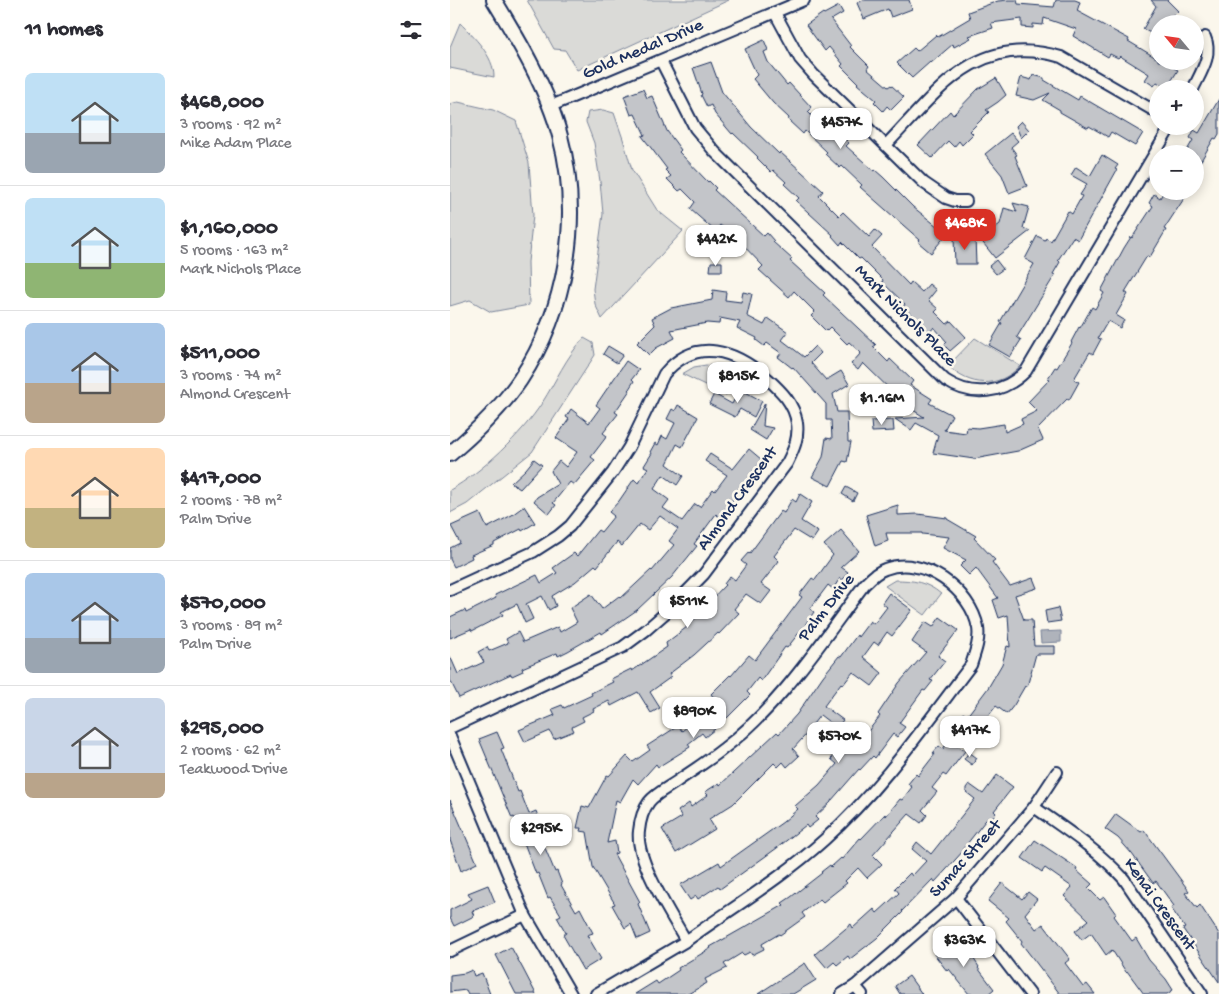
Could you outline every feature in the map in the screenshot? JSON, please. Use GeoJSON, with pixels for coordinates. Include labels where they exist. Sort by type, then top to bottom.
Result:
{"type":"FeatureCollection","features":[{"type":"Feature","properties":{"kind":"main road"},"geometry":{"type":"LineString","coordinates":[[450,454],[476,432],[499,407],[520,380],[538,348],[554,312],[564,277],[569,240],[568,173],[551,106],[516,36],[494,0]]}},
{"type":"Feature","properties":{"kind":"street","name":"Gold Medal Drive"},"geometry":{"type":"LineString","coordinates":[[551,106],[804,0]]}},
{"type":"Feature","properties":{"kind":"street"},"geometry":{"type":"LineString","coordinates":[[775,13],[800,59],[814,75],[924,183],[946,198],[956,202],[966,201]]}},
{"type":"Feature","properties":{"kind":"street"},"geometry":{"type":"LineString","coordinates":[[1197,80],[1206,61],[1209,46],[1205,37]]}},
{"type":"Feature","properties":{"kind":"street"},"geometry":{"type":"LineString","coordinates":[[886,145],[958,72],[973,62],[1002,52],[1032,50],[1061,57],[1149,108]]}},
{"type":"Feature","properties":{"kind":"street","name":"Mark Nichols Place"},"geometry":{"type":"LineString","coordinates":[[661,61],[695,128],[714,152],[945,380],[972,391],[986,392],[1002,388],[1026,371],[1166,135]]}},
{"type":"Feature","properties":{"kind":"street","name":"Almond Crescent"},"geometry":{"type":"LineString","coordinates":[[450,590],[533,552],[570,526],[607,479],[629,446],[664,374],[672,364],[682,358],[694,352],[704,351],[730,354],[764,376],[782,392],[793,408],[798,436],[795,448],[787,462],[704,574],[670,609],[622,647],[450,728]]}},
{"type":"Feature","properties":{"kind":"street","name":"Palm Drive"},"geometry":{"type":"LineString","coordinates":[[596,994],[686,941],[782,873],[824,840],[890,772],[971,665],[977,649],[978,629],[973,611],[963,596],[947,582],[927,570],[911,567],[895,566],[874,575],[798,673],[768,707],[725,748],[660,792],[649,802],[638,832],[639,845],[644,863],[686,941]]}},
{"type":"Feature","properties":{"kind":"street"},"geometry":{"type":"LineString","coordinates":[[450,736],[525,915],[571,994]]}},
{"type":"Feature","properties":{"kind":"street","name":"Sumac Street"},"geometry":{"type":"LineString","coordinates":[[842,994],[858,990],[956,898],[1034,807],[1057,772]]}},
{"type":"Feature","properties":{"kind":"street","name":"Kenai Crescent"},"geometry":{"type":"LineString","coordinates":[[1034,807],[1113,866],[1124,879],[1202,994]]}},
{"type":"Feature","properties":{"kind":"street"},"geometry":{"type":"LineString","coordinates":[[956,898],[1030,994]]}},
{"type":"Feature","properties":{"kind":"street"},"geometry":{"type":"LineString","coordinates":[[450,951],[525,915]]}},
{"type":"Feature","properties":{"kind":"shaded area"},"geometry":{"type":"Polygon","coordinates":[[[527,0],[729,0],[577,70],[565,50],[554,49],[527,0]]]}},
{"type":"Feature","properties":{"kind":"shaded area"},"geometry":{"type":"Polygon","coordinates":[[[460,23],[487,54],[494,77],[450,68],[450,47],[460,23]]]}},
{"type":"Feature","properties":{"kind":"shaded area"},"geometry":{"type":"Polygon","coordinates":[[[458,102],[493,110],[516,121],[529,163],[533,215],[528,262],[529,305],[491,312],[470,300],[450,306],[450,104],[458,102]]]}},
{"type":"Feature","properties":{"kind":"shaded area"},"geometry":{"type":"Polygon","coordinates":[[[603,110],[614,113],[632,170],[657,210],[683,231],[602,319],[595,304],[593,289],[603,214],[594,143],[586,122],[588,112],[603,110]]]}},
{"type":"Feature","properties":{"kind":"shaded area"},"geometry":{"type":"Polygon","coordinates":[[[584,338],[593,343],[595,355],[532,452],[467,504],[450,513],[450,490],[488,463],[524,427],[534,415],[572,353],[584,338]]]}},
{"type":"Feature","properties":{"kind":"shaded area"},"geometry":{"type":"Polygon","coordinates":[[[975,338],[1020,366],[1003,379],[993,382],[975,381],[965,378],[948,366],[975,338]]]}},
{"type":"Feature","properties":{"kind":"shaded area"},"geometry":{"type":"Polygon","coordinates":[[[706,365],[728,368],[738,374],[726,395],[682,374],[694,367],[706,365]]]}},
{"type":"Feature","properties":{"kind":"shaded area"},"geometry":{"type":"Polygon","coordinates":[[[895,580],[920,582],[941,594],[925,615],[885,586],[895,580]]]}},
{"type":"Feature","properties":{"kind":"shaded area"},"geometry":{"type":"Polygon","coordinates":[[[1061,631],[1061,642],[1041,643],[1040,632],[1061,631]]]}},
{"type":"Feature","properties":{"kind":"building"},"geometry":{"type":"Polygon","coordinates":[[[863,0],[909,0],[912,9],[891,17],[888,9],[864,19],[857,3],[863,0]]]}},
{"type":"Feature","properties":{"kind":"building"},"geometry":{"type":"Polygon","coordinates":[[[1017,0],[1018,4],[1054,7],[1056,0],[1075,0],[1080,2],[1077,11],[1129,39],[1128,41],[1149,54],[1149,70],[1178,70],[1172,80],[1149,80],[1149,83],[1145,80],[1149,74],[1120,56],[1118,58],[1110,54],[1108,57],[1073,36],[1076,29],[1044,18],[1043,25],[1033,24],[1033,28],[1022,27],[1022,19],[991,23],[993,28],[969,36],[971,38],[954,47],[953,44],[912,78],[897,63],[914,48],[917,51],[936,35],[938,37],[970,18],[968,12],[998,1],[1017,0]]]}},
{"type":"Feature","properties":{"kind":"building"},"geometry":{"type":"Polygon","coordinates":[[[1151,0],[1167,0],[1178,11],[1174,15],[1151,15],[1156,6],[1151,0]]]}},
{"type":"Feature","properties":{"kind":"building"},"geometry":{"type":"Polygon","coordinates":[[[839,6],[843,13],[831,20],[850,47],[869,66],[867,69],[888,87],[891,85],[904,97],[891,110],[887,106],[883,111],[874,102],[876,100],[857,84],[841,66],[843,64],[829,47],[825,51],[806,25],[823,13],[839,6]]]}},
{"type":"Feature","properties":{"kind":"building"},"geometry":{"type":"Polygon","coordinates":[[[1149,18],[1149,32],[1143,29],[1149,18]]]}},
{"type":"Feature","properties":{"kind":"building"},"geometry":{"type":"Polygon","coordinates":[[[764,40],[768,50],[764,52],[768,62],[787,85],[789,83],[812,108],[808,112],[840,139],[842,136],[849,143],[846,146],[883,177],[913,207],[947,234],[931,253],[918,242],[920,240],[860,187],[862,185],[842,166],[840,168],[825,154],[827,152],[805,131],[803,134],[788,120],[789,118],[773,103],[753,79],[757,75],[745,49],[764,40]]]}},
{"type":"Feature","properties":{"kind":"building"},"geometry":{"type":"Polygon","coordinates":[[[711,62],[722,92],[751,127],[779,154],[780,152],[823,191],[819,196],[839,216],[843,212],[869,237],[875,230],[882,236],[872,247],[909,285],[911,282],[922,292],[929,284],[936,290],[928,300],[938,309],[935,312],[947,324],[951,321],[966,337],[950,351],[944,345],[947,342],[934,327],[930,332],[903,307],[905,304],[882,282],[883,280],[842,242],[840,245],[833,235],[796,201],[799,198],[784,184],[786,182],[773,170],[771,172],[758,157],[732,134],[715,114],[711,105],[707,107],[701,95],[693,68],[711,62]]]}},
{"type":"Feature","properties":{"kind":"building"},"geometry":{"type":"Polygon","coordinates":[[[1033,75],[1044,78],[1044,80],[1078,100],[1080,96],[1143,133],[1135,146],[1111,132],[1108,137],[1089,126],[1088,128],[1060,112],[1060,110],[1043,100],[1050,93],[1034,100],[1016,96],[1021,77],[1031,80],[1033,75]]]}},
{"type":"Feature","properties":{"kind":"building"},"geometry":{"type":"Polygon","coordinates":[[[996,78],[1006,95],[986,110],[989,112],[970,131],[973,134],[962,145],[959,141],[954,147],[948,141],[932,158],[918,145],[950,111],[953,115],[978,89],[996,78]]]}},
{"type":"Feature","properties":{"kind":"building"},"geometry":{"type":"Polygon","coordinates":[[[643,89],[647,98],[652,96],[667,131],[681,150],[679,152],[716,188],[714,190],[764,236],[767,233],[773,242],[792,259],[790,261],[825,293],[823,295],[876,345],[873,347],[888,362],[890,359],[913,381],[910,385],[932,399],[929,403],[952,415],[944,430],[966,433],[967,427],[978,428],[1004,424],[1005,432],[1023,424],[1021,419],[1037,411],[1028,402],[1050,379],[1048,378],[1055,367],[1057,368],[1079,327],[1092,307],[1095,309],[1104,293],[1101,291],[1124,248],[1153,206],[1149,203],[1151,200],[1183,200],[1164,229],[1166,230],[1150,257],[1147,256],[1125,292],[1128,294],[1116,315],[1124,320],[1120,328],[1108,321],[1098,338],[1101,339],[1093,354],[1090,352],[1074,379],[1079,382],[1069,400],[1067,399],[1038,429],[1043,440],[1018,451],[974,459],[933,453],[938,435],[916,423],[911,430],[895,419],[924,417],[902,403],[863,363],[858,370],[851,364],[861,353],[849,342],[847,344],[830,327],[826,331],[811,316],[815,312],[794,291],[789,297],[759,270],[763,266],[739,241],[720,225],[715,231],[690,209],[695,202],[682,189],[679,191],[667,179],[671,176],[642,136],[645,135],[635,114],[631,115],[624,96],[643,89]]]}},
{"type":"Feature","properties":{"kind":"building"},"geometry":{"type":"Polygon","coordinates":[[[1219,99],[1219,134],[1216,139],[1214,138],[1204,155],[1204,145],[1190,145],[1193,140],[1190,138],[1192,135],[1204,135],[1204,124],[1219,99]]]}},
{"type":"Feature","properties":{"kind":"building"},"geometry":{"type":"Polygon","coordinates":[[[1021,121],[1029,130],[1021,138],[1016,126],[1021,121]]]}},
{"type":"Feature","properties":{"kind":"building"},"geometry":{"type":"Polygon","coordinates":[[[1011,133],[1018,141],[1011,147],[1017,155],[1015,156],[1027,186],[1009,193],[1002,175],[985,154],[1011,133]]]}},
{"type":"Feature","properties":{"kind":"building"},"geometry":{"type":"Polygon","coordinates":[[[1102,155],[1118,165],[1115,169],[1117,170],[1078,240],[1073,237],[1058,260],[1060,262],[1053,274],[1055,275],[1017,337],[1021,340],[1010,357],[989,345],[1002,323],[1000,322],[1034,264],[1025,259],[1037,236],[1051,241],[1068,211],[1072,214],[1082,196],[1080,195],[1087,184],[1071,175],[1076,167],[1090,176],[1102,155]]]}},
{"type":"Feature","properties":{"kind":"building"},"geometry":{"type":"Polygon","coordinates":[[[1013,203],[1029,207],[1023,228],[1030,231],[995,258],[980,239],[1000,224],[1004,208],[1017,212],[1013,203]]]}},
{"type":"Feature","properties":{"kind":"building"},"geometry":{"type":"Polygon","coordinates":[[[975,237],[976,264],[955,264],[954,238],[975,237]]]}},
{"type":"Feature","properties":{"kind":"building"},"geometry":{"type":"Polygon","coordinates":[[[996,260],[1003,269],[996,274],[989,266],[996,260]]]}},
{"type":"Feature","properties":{"kind":"building"},"geometry":{"type":"Polygon","coordinates":[[[711,262],[722,262],[722,271],[710,271],[711,262]]]}},
{"type":"Feature","properties":{"kind":"building"},"geometry":{"type":"Polygon","coordinates":[[[713,290],[726,292],[725,300],[741,302],[743,292],[752,294],[747,316],[764,325],[768,318],[788,332],[782,340],[804,357],[815,346],[821,353],[811,363],[826,380],[841,371],[849,384],[833,394],[837,412],[847,412],[848,442],[851,442],[847,462],[843,461],[830,486],[812,477],[823,457],[826,438],[832,439],[831,420],[826,420],[826,404],[793,367],[778,357],[781,353],[767,343],[764,346],[756,340],[757,338],[737,328],[740,322],[720,318],[719,324],[707,323],[671,330],[675,338],[656,348],[649,355],[637,343],[655,325],[652,318],[671,308],[712,300],[713,290]]]}},
{"type":"Feature","properties":{"kind":"building"},"geometry":{"type":"Polygon","coordinates":[[[608,346],[623,355],[617,363],[603,354],[608,346]]]}},
{"type":"Feature","properties":{"kind":"building"},"geometry":{"type":"Polygon","coordinates":[[[626,361],[639,370],[632,379],[634,381],[630,390],[615,412],[618,414],[603,433],[607,436],[591,457],[595,460],[574,485],[570,482],[553,503],[556,505],[549,514],[534,501],[537,497],[558,484],[551,471],[559,461],[566,467],[577,452],[556,438],[569,419],[566,417],[571,409],[589,423],[600,408],[596,405],[626,361]]]}},
{"type":"Feature","properties":{"kind":"building"},"geometry":{"type":"Polygon","coordinates":[[[740,389],[762,401],[754,417],[740,409],[735,417],[709,404],[714,394],[732,404],[740,389]]]}},
{"type":"Feature","properties":{"kind":"building"},"geometry":{"type":"Polygon","coordinates":[[[873,400],[875,412],[860,415],[857,403],[873,400]]]}},
{"type":"Feature","properties":{"kind":"building"},"geometry":{"type":"Polygon","coordinates":[[[765,403],[763,426],[773,428],[766,440],[750,430],[765,403]]]}},
{"type":"Feature","properties":{"kind":"building"},"geometry":{"type":"Polygon","coordinates":[[[678,405],[698,417],[682,447],[677,444],[667,464],[683,476],[677,485],[663,475],[654,489],[669,500],[663,508],[682,521],[695,504],[700,507],[713,489],[715,491],[727,475],[705,461],[710,454],[733,469],[749,449],[762,460],[735,497],[719,517],[716,514],[694,544],[697,546],[672,577],[637,610],[602,634],[601,632],[558,656],[557,653],[522,668],[523,671],[512,676],[511,674],[459,698],[450,680],[450,656],[458,674],[484,662],[478,652],[487,647],[489,651],[508,643],[506,639],[518,632],[523,642],[558,627],[560,632],[577,622],[570,608],[591,594],[602,609],[619,596],[621,598],[652,571],[674,545],[669,541],[678,529],[660,516],[648,530],[640,524],[622,546],[617,542],[597,567],[595,565],[575,582],[552,596],[556,606],[549,610],[542,596],[526,604],[533,619],[525,623],[517,604],[501,612],[503,615],[472,631],[471,629],[450,638],[450,617],[465,610],[466,613],[496,598],[495,595],[537,575],[541,583],[557,573],[553,568],[574,553],[577,556],[598,530],[601,532],[614,516],[609,512],[634,479],[638,483],[648,468],[644,466],[652,453],[650,452],[655,443],[658,445],[662,436],[667,439],[675,423],[667,419],[672,409],[675,411],[678,405]]]}},
{"type":"Feature","properties":{"kind":"building"},"geometry":{"type":"Polygon","coordinates":[[[893,420],[894,431],[872,432],[871,421],[893,420]]]}},
{"type":"Feature","properties":{"kind":"building"},"geometry":{"type":"Polygon","coordinates":[[[534,459],[542,465],[520,489],[511,483],[526,469],[534,459]]]}},
{"type":"Feature","properties":{"kind":"building"},"geometry":{"type":"Polygon","coordinates":[[[846,487],[857,493],[853,501],[842,494],[846,487]]]}},
{"type":"Feature","properties":{"kind":"building"},"geometry":{"type":"Polygon","coordinates":[[[800,494],[812,502],[801,521],[818,532],[812,541],[794,530],[774,556],[779,561],[761,584],[771,591],[761,604],[746,594],[734,609],[739,613],[719,634],[669,674],[671,677],[650,692],[660,708],[651,713],[638,692],[611,706],[609,701],[593,709],[594,711],[582,717],[584,721],[572,727],[574,731],[554,739],[550,731],[525,742],[519,730],[555,715],[552,709],[562,705],[564,708],[592,695],[591,693],[613,682],[611,679],[631,669],[632,671],[667,647],[666,643],[707,608],[705,606],[725,585],[730,576],[735,580],[746,565],[741,561],[750,553],[781,511],[784,513],[792,499],[796,502],[800,494]]]}},
{"type":"Feature","properties":{"kind":"building"},"geometry":{"type":"Polygon","coordinates":[[[898,505],[898,515],[918,514],[947,518],[976,536],[974,538],[995,560],[992,562],[1010,586],[1033,578],[1037,588],[1015,595],[1024,620],[1032,620],[1034,646],[1055,646],[1055,654],[1036,654],[1027,687],[1025,686],[1007,714],[996,706],[980,727],[977,725],[971,733],[957,722],[963,713],[967,716],[988,688],[1002,664],[1007,646],[1010,647],[1008,615],[999,618],[993,600],[998,598],[976,568],[969,575],[960,566],[966,560],[943,548],[949,537],[922,533],[886,533],[888,541],[875,546],[866,515],[898,505]]]}},
{"type":"Feature","properties":{"kind":"building"},"geometry":{"type":"Polygon","coordinates":[[[524,506],[535,523],[471,555],[472,558],[454,567],[450,559],[450,548],[460,543],[451,526],[480,513],[487,528],[512,515],[524,506]]]}},
{"type":"Feature","properties":{"kind":"building"},"geometry":{"type":"Polygon","coordinates":[[[841,530],[859,551],[841,567],[848,572],[843,580],[840,578],[833,589],[828,585],[810,609],[814,612],[802,629],[787,648],[785,647],[761,681],[758,678],[747,692],[750,695],[727,718],[724,715],[713,726],[715,729],[705,737],[702,733],[688,744],[690,747],[658,767],[656,764],[638,784],[633,779],[620,802],[616,800],[607,843],[615,841],[617,853],[614,854],[640,902],[638,904],[650,933],[637,939],[631,924],[625,928],[612,905],[615,904],[593,867],[587,832],[580,831],[581,828],[577,828],[582,806],[589,808],[607,775],[609,776],[627,756],[633,762],[650,750],[647,746],[678,726],[682,731],[697,718],[696,716],[714,698],[711,694],[731,676],[749,655],[755,660],[802,597],[799,595],[812,578],[815,580],[833,555],[824,545],[841,530]]]}},
{"type":"Feature","properties":{"kind":"building"},"geometry":{"type":"Polygon","coordinates":[[[889,593],[912,610],[892,636],[887,632],[878,645],[874,642],[863,657],[882,673],[872,686],[853,672],[843,685],[841,683],[824,706],[843,720],[837,728],[820,715],[811,729],[793,749],[799,756],[787,767],[783,762],[778,767],[774,763],[733,804],[709,819],[715,829],[676,853],[662,829],[682,817],[678,811],[689,803],[691,807],[708,795],[705,792],[719,783],[720,785],[777,732],[779,734],[797,714],[823,676],[839,656],[841,657],[857,635],[858,637],[870,621],[874,624],[887,607],[882,603],[889,593]]]}},
{"type":"Feature","properties":{"kind":"building"},"geometry":{"type":"Polygon","coordinates":[[[1058,608],[1061,621],[1047,623],[1045,611],[1058,608]]]}},
{"type":"Feature","properties":{"kind":"building"},"geometry":{"type":"Polygon","coordinates":[[[940,617],[958,630],[938,656],[945,661],[930,680],[933,681],[925,691],[923,690],[899,723],[905,727],[897,737],[893,734],[875,758],[873,756],[859,769],[831,802],[815,817],[818,820],[808,828],[806,825],[720,889],[718,886],[698,899],[696,896],[690,900],[680,885],[719,862],[721,866],[783,822],[798,809],[795,806],[819,785],[837,764],[831,759],[846,742],[854,749],[880,716],[878,714],[899,683],[926,652],[912,642],[925,622],[933,627],[940,617]]]}},
{"type":"Feature","properties":{"kind":"building"},"geometry":{"type":"Polygon","coordinates":[[[497,732],[504,748],[501,749],[518,792],[520,791],[529,814],[536,811],[547,841],[543,843],[555,872],[557,871],[561,885],[576,911],[580,908],[593,933],[587,935],[601,959],[583,970],[563,935],[566,933],[557,917],[561,915],[550,897],[548,898],[538,873],[536,874],[514,817],[512,818],[479,739],[497,732]]]}},
{"type":"Feature","properties":{"kind":"building"},"geometry":{"type":"Polygon","coordinates":[[[949,740],[965,751],[946,776],[943,774],[932,788],[937,792],[922,810],[927,815],[921,823],[909,814],[873,855],[882,864],[867,878],[858,868],[845,881],[847,883],[823,902],[820,899],[802,913],[805,917],[780,935],[762,944],[764,949],[752,955],[750,952],[744,955],[742,953],[724,964],[727,968],[705,979],[707,983],[688,994],[635,994],[656,981],[658,984],[710,947],[784,905],[782,903],[821,872],[842,859],[860,838],[885,814],[886,816],[900,799],[902,800],[912,787],[908,784],[916,774],[918,776],[939,746],[943,749],[949,740]]]}},
{"type":"Feature","properties":{"kind":"building"},"geometry":{"type":"Polygon","coordinates":[[[969,752],[977,758],[972,765],[964,759],[969,752]]]}},
{"type":"Feature","properties":{"kind":"building"},"geometry":{"type":"Polygon","coordinates":[[[997,775],[1013,787],[994,811],[996,813],[990,820],[988,818],[985,821],[964,850],[935,882],[933,879],[877,938],[850,959],[848,956],[837,965],[834,962],[827,968],[815,954],[851,924],[853,928],[874,909],[877,913],[899,893],[895,888],[910,873],[912,876],[926,861],[912,849],[917,842],[931,854],[975,799],[966,792],[969,784],[983,794],[997,775]]]}},
{"type":"Feature","properties":{"kind":"building"},"geometry":{"type":"Polygon","coordinates":[[[450,800],[477,863],[461,871],[450,840],[450,800]]]}},
{"type":"Feature","properties":{"kind":"building"},"geometry":{"type":"Polygon","coordinates":[[[1116,814],[1141,832],[1144,830],[1189,891],[1185,893],[1197,908],[1200,905],[1219,934],[1219,982],[1183,929],[1185,928],[1171,908],[1174,906],[1156,881],[1153,883],[1118,838],[1105,829],[1116,814]]]}},
{"type":"Feature","properties":{"kind":"building"},"geometry":{"type":"Polygon","coordinates":[[[1035,840],[1077,868],[1076,870],[1092,884],[1088,888],[1100,900],[1104,897],[1116,914],[1114,916],[1132,941],[1136,938],[1149,960],[1173,990],[1167,994],[1144,994],[1126,972],[1112,950],[1106,955],[1091,933],[1082,940],[1075,931],[1089,920],[1064,896],[1072,887],[1045,868],[1042,872],[1022,858],[1035,840]]]}},
{"type":"Feature","properties":{"kind":"building"},"geometry":{"type":"Polygon","coordinates":[[[1002,883],[1022,899],[1028,892],[1037,899],[1025,914],[1036,929],[1043,924],[1070,959],[1065,963],[1083,987],[1087,984],[1095,994],[1060,994],[1006,921],[1009,918],[988,901],[1002,883]]]}},
{"type":"Feature","properties":{"kind":"building"},"geometry":{"type":"Polygon","coordinates":[[[488,885],[495,902],[472,911],[474,916],[454,926],[450,918],[450,910],[472,899],[468,893],[488,885]]]}},
{"type":"Feature","properties":{"kind":"building"},"geometry":{"type":"Polygon","coordinates":[[[952,940],[959,948],[964,944],[978,968],[994,989],[988,994],[969,994],[934,954],[952,940]]]}},
{"type":"Feature","properties":{"kind":"building"},"geometry":{"type":"Polygon","coordinates":[[[511,947],[536,994],[516,994],[496,955],[511,947]]]}},
{"type":"Feature","properties":{"kind":"building"},"geometry":{"type":"Polygon","coordinates":[[[805,963],[816,980],[793,994],[758,994],[805,963]]]}},
{"type":"Feature","properties":{"kind":"building"},"geometry":{"type":"Polygon","coordinates":[[[472,970],[474,976],[482,973],[490,994],[468,994],[466,990],[450,992],[450,975],[472,970]]]}},
{"type":"Feature","properties":{"kind":"building"},"geometry":{"type":"Polygon","coordinates":[[[909,976],[922,994],[900,994],[895,986],[909,976]]]}}]}
